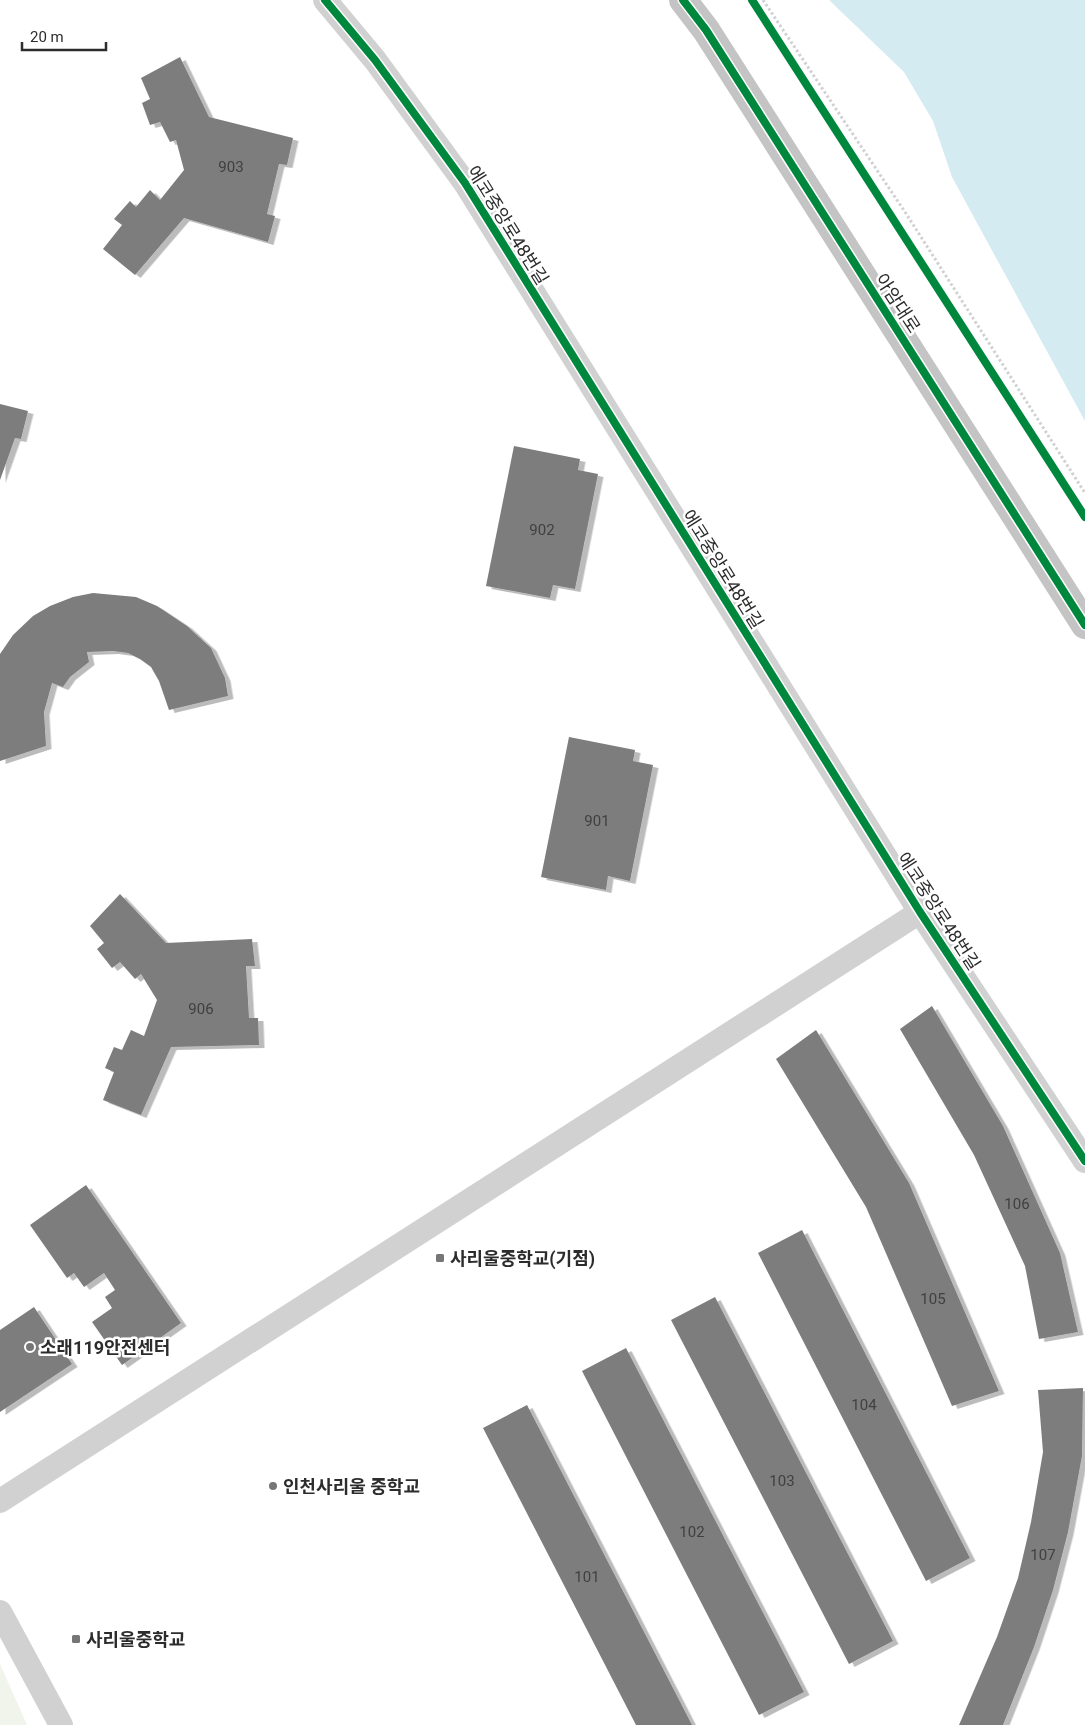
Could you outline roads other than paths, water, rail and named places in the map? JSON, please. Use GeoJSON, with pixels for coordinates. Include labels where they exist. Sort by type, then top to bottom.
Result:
{"type":"FeatureCollection","features":[{"type":"Feature","properties":{"kind":"main road","name":"아암대로"},"geometry":{"type":"LineString","coordinates":[[683,0],[706,30],[1085,625]]}},
{"type":"Feature","properties":{"kind":"street","name":"에코중앙로48번길"},"geometry":{"type":"LineString","coordinates":[[326,0],[375,60],[465,183],[920,912],[1085,1161]]}},
{"type":"Feature","properties":{"kind":"street"},"geometry":{"type":"LineString","coordinates":[[0,1501],[920,912]]}},
{"type":"Feature","properties":{"kind":"street"},"geometry":{"type":"LineString","coordinates":[[0,1612],[52,1703],[61,1725]]}},
{"type":"Feature","properties":{"kind":"water"},"geometry":{"type":"Polygon","coordinates":[[[829,0],[1085,0],[1085,421],[952,177],[933,121],[904,72],[829,0]]]}},
{"type":"Feature","properties":{"kind":"place","name":"사리울중학교(기점)"},"geometry":{"type":"Point","coordinates":[440,1258]}},
{"type":"Feature","properties":{"kind":"place","name":"소래119안전센터"},"geometry":{"type":"Point","coordinates":[30,1347]}},
{"type":"Feature","properties":{"kind":"place","name":"인천사리울 중학교"},"geometry":{"type":"Point","coordinates":[273,1486]}},
{"type":"Feature","properties":{"kind":"place","name":"사리울중학교"},"geometry":{"type":"Point","coordinates":[76,1639]}}]}
